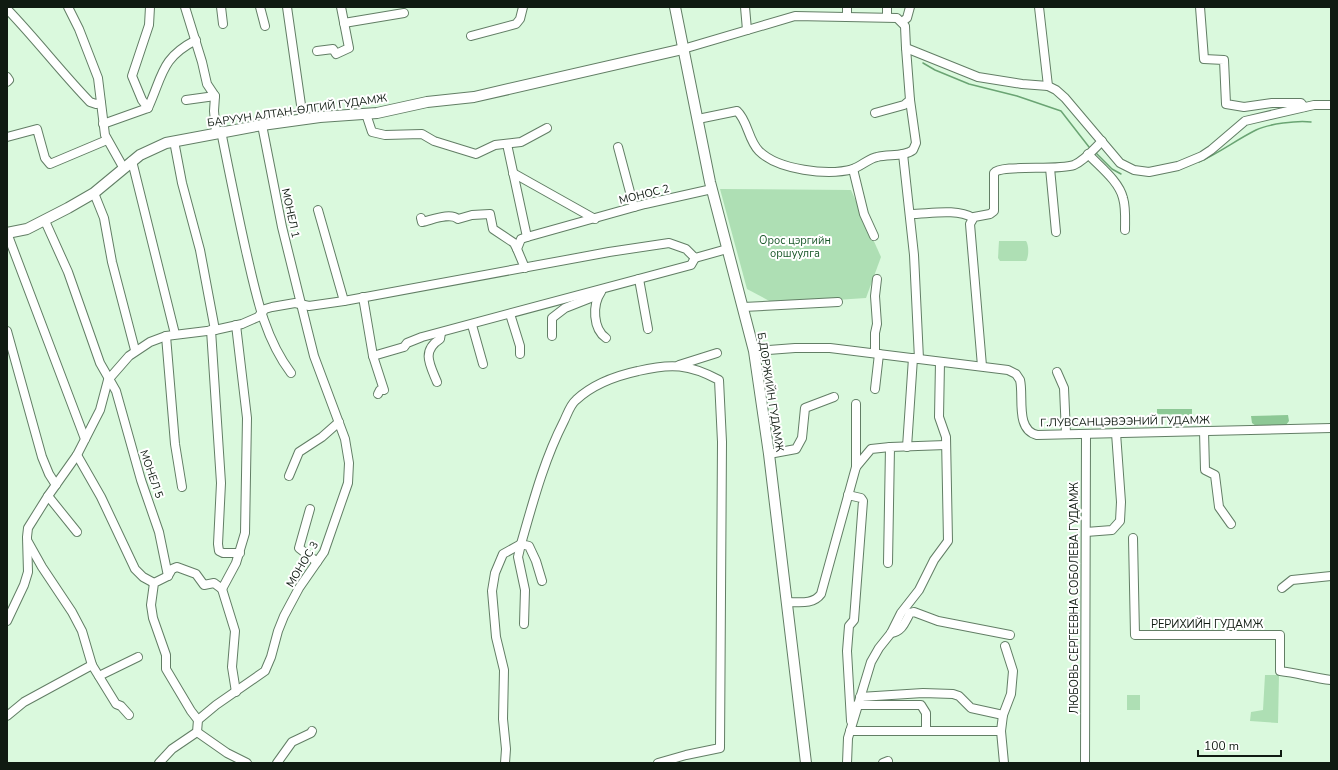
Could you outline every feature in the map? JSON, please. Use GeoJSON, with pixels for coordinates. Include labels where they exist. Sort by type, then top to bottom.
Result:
{"type":"FeatureCollection","features":[{"type":"Feature","properties":{"kind":"main road","name":"Б.ДОРЖИЙН ГУДАМЖ"},"geometry":{"type":"LineString","coordinates":[[675,7],[712,189],[754,351],[769,454],[806,763]]}},
{"type":"Feature","properties":{"kind":"main road","name":"БАРУУН АЛТАН-ӨЛГИЙ ГУДАМЖ"},"geometry":{"type":"LineString","coordinates":[[7,233],[27,229],[45,221],[94,193],[123,167],[147,150],[174,141],[262,125],[303,119],[366,114],[422,103],[490,94],[684,49]]}},
{"type":"Feature","properties":{"kind":"street"},"geometry":{"type":"LineString","coordinates":[[68,7],[80,29],[96,70],[103,124],[107,140],[123,167]]}},
{"type":"Feature","properties":{"kind":"street"},"geometry":{"type":"LineString","coordinates":[[148,108],[142,100],[132,76],[149,24],[150,7]]}},
{"type":"Feature","properties":{"kind":"street"},"geometry":{"type":"LineString","coordinates":[[221,7],[223,24]]}},
{"type":"Feature","properties":{"kind":"street"},"geometry":{"type":"LineString","coordinates":[[260,7],[265,26]]}},
{"type":"Feature","properties":{"kind":"street"},"geometry":{"type":"LineString","coordinates":[[287,7],[303,119]]}},
{"type":"Feature","properties":{"kind":"street"},"geometry":{"type":"LineString","coordinates":[[317,51],[333,49],[336,54],[349,48],[342,7]]}},
{"type":"Feature","properties":{"kind":"street"},"geometry":{"type":"LineString","coordinates":[[471,36],[516,24],[520,19],[523,7]]}},
{"type":"Feature","properties":{"kind":"street"},"geometry":{"type":"LineString","coordinates":[[745,7],[747,30]]}},
{"type":"Feature","properties":{"kind":"street"},"geometry":{"type":"LineString","coordinates":[[847,7],[847,17]]}},
{"type":"Feature","properties":{"kind":"street"},"geometry":{"type":"LineString","coordinates":[[887,7],[887,18]]}},
{"type":"Feature","properties":{"kind":"street"},"geometry":{"type":"LineString","coordinates":[[902,22],[907,18],[910,7]]}},
{"type":"Feature","properties":{"kind":"street"},"geometry":{"type":"LineString","coordinates":[[1048,7],[1039,8],[1048,86]]}},
{"type":"Feature","properties":{"kind":"street"},"geometry":{"type":"LineString","coordinates":[[1200,7],[1204,59],[1224,60],[1226,104],[1244,106],[1272,103],[1301,103],[1304,107]]}},
{"type":"Feature","properties":{"kind":"street"},"geometry":{"type":"LineString","coordinates":[[7,9],[29,31],[87,98],[92,103],[101,104]]}},
{"type":"Feature","properties":{"kind":"street"},"geometry":{"type":"LineString","coordinates":[[187,9],[207,84],[215,96],[214,112],[261,314],[281,359],[291,373]]}},
{"type":"Feature","properties":{"kind":"street"},"geometry":{"type":"LineString","coordinates":[[344,23],[404,14]]}},
{"type":"Feature","properties":{"kind":"street"},"geometry":{"type":"LineString","coordinates":[[684,49],[795,16],[897,18],[905,26],[910,100],[916,146],[912,151],[903,154],[876,157],[853,169],[819,171],[792,168],[760,152],[752,143],[741,115],[737,111],[698,119]]}},
{"type":"Feature","properties":{"kind":"street"},"geometry":{"type":"LineString","coordinates":[[103,124],[148,108],[164,67],[182,47],[196,40]]}},
{"type":"Feature","properties":{"kind":"street"},"geometry":{"type":"LineString","coordinates":[[906,48],[978,77],[1022,84],[1048,86],[1062,94],[1120,164],[1127,168],[1149,172],[1167,170],[1192,161],[1206,153],[1245,121],[1314,105],[1331,105]]}},
{"type":"Feature","properties":{"kind":"street"},"geometry":{"type":"LineString","coordinates":[[7,77],[9,80],[7,82]]}},
{"type":"Feature","properties":{"kind":"street"},"geometry":{"type":"LineString","coordinates":[[186,100],[215,96]]}},
{"type":"Feature","properties":{"kind":"street"},"geometry":{"type":"LineString","coordinates":[[875,113],[904,105],[910,100]]}},
{"type":"Feature","properties":{"kind":"street"},"geometry":{"type":"LineString","coordinates":[[366,114],[372,132],[385,135],[422,134],[434,141],[476,154],[485,148],[521,142],[547,128]]}},
{"type":"Feature","properties":{"kind":"street","name":"МОНЕЛ 1"},"geometry":{"type":"LineString","coordinates":[[262,125],[282,228],[301,305]]}},
{"type":"Feature","properties":{"kind":"street"},"geometry":{"type":"LineString","coordinates":[[7,137],[37,129],[45,158],[50,164],[107,140]]}},
{"type":"Feature","properties":{"kind":"street"},"geometry":{"type":"LineString","coordinates":[[174,141],[182,183],[200,250],[213,330],[221,483],[218,544],[219,551],[223,553],[240,553]]}},
{"type":"Feature","properties":{"kind":"street"},"geometry":{"type":"LineString","coordinates":[[910,214],[956,213],[967,214],[973,218],[990,214],[994,211],[994,174],[997,170],[1002,168],[1050,168],[1073,165],[1102,141]]}},
{"type":"Feature","properties":{"kind":"street"},"geometry":{"type":"LineString","coordinates":[[507,144],[527,237],[520,239],[517,249]]}},
{"type":"Feature","properties":{"kind":"street"},"geometry":{"type":"LineString","coordinates":[[618,146],[634,208]]}},
{"type":"Feature","properties":{"kind":"street"},"geometry":{"type":"LineString","coordinates":[[903,154],[918,300],[916,358],[907,446]]}},
{"type":"Feature","properties":{"kind":"street"},"geometry":{"type":"LineString","coordinates":[[1088,154],[1117,185],[1122,195],[1125,230]]}},
{"type":"Feature","properties":{"kind":"street"},"geometry":{"type":"LineString","coordinates":[[132,161],[175,334]]}},
{"type":"Feature","properties":{"kind":"street"},"geometry":{"type":"LineString","coordinates":[[1050,168],[1056,232]]}},
{"type":"Feature","properties":{"kind":"street"},"geometry":{"type":"LineString","coordinates":[[853,169],[864,214],[874,236]]}},
{"type":"Feature","properties":{"kind":"street"},"geometry":{"type":"LineString","coordinates":[[513,174],[595,219]]}},
{"type":"Feature","properties":{"kind":"street","name":"МОНОС 2"},"geometry":{"type":"LineString","coordinates":[[527,237],[712,189]]}},
{"type":"Feature","properties":{"kind":"street"},"geometry":{"type":"LineString","coordinates":[[94,193],[104,218],[112,262],[135,350]]}},
{"type":"Feature","properties":{"kind":"street"},"geometry":{"type":"LineString","coordinates":[[318,210],[344,301]]}},
{"type":"Feature","properties":{"kind":"street"},"geometry":{"type":"LineString","coordinates":[[421,218],[422,222],[449,216],[455,216],[458,219],[472,215],[490,214],[493,229],[514,243],[525,268]]}},
{"type":"Feature","properties":{"kind":"street"},"geometry":{"type":"LineString","coordinates":[[973,218],[970,226],[982,366]]}},
{"type":"Feature","properties":{"kind":"street","name":"МОНЕЛ 5"},"geometry":{"type":"LineString","coordinates":[[45,221],[68,272],[84,323],[100,363],[108,380],[116,391],[141,480],[159,532],[168,576]]}},
{"type":"Feature","properties":{"kind":"street"},"geometry":{"type":"LineString","coordinates":[[7,233],[85,439]]}},
{"type":"Feature","properties":{"kind":"street"},"geometry":{"type":"LineString","coordinates":[[7,621],[24,585],[28,572],[28,528],[48,496],[77,455],[100,410],[108,380],[135,350],[150,342],[175,334],[213,330],[236,325],[251,320],[261,314],[265,309],[283,304],[295,303],[309,306],[344,301],[609,252],[669,243],[686,249],[695,258]]}},
{"type":"Feature","properties":{"kind":"street"},"geometry":{"type":"LineString","coordinates":[[552,336],[552,318],[565,308],[601,292],[639,279],[691,265],[695,258],[727,249]]}},
{"type":"Feature","properties":{"kind":"street"},"geometry":{"type":"LineString","coordinates":[[639,279],[648,329]]}},
{"type":"Feature","properties":{"kind":"street"},"geometry":{"type":"LineString","coordinates":[[875,389],[877,353],[875,332],[877,329],[875,296],[877,279]]}},
{"type":"Feature","properties":{"kind":"street"},"geometry":{"type":"LineString","coordinates":[[373,356],[404,347],[407,342],[422,337],[601,292]]}},
{"type":"Feature","properties":{"kind":"street"},"geometry":{"type":"LineString","coordinates":[[601,292],[595,305],[595,315],[601,334],[606,338]]}},
{"type":"Feature","properties":{"kind":"street"},"geometry":{"type":"LineString","coordinates":[[363,297],[373,356],[384,390],[380,390],[378,394]]}},
{"type":"Feature","properties":{"kind":"street"},"geometry":{"type":"LineString","coordinates":[[743,307],[838,302]]}},
{"type":"Feature","properties":{"kind":"street","name":"МОНОС 3"},"geometry":{"type":"LineString","coordinates":[[198,720],[216,704],[236,692],[265,671],[284,616],[299,588],[324,552],[348,483],[347,449],[339,422],[314,356],[301,305]]}},
{"type":"Feature","properties":{"kind":"street"},"geometry":{"type":"LineString","coordinates":[[510,314],[520,346],[520,354]]}},
{"type":"Feature","properties":{"kind":"street"},"geometry":{"type":"LineString","coordinates":[[222,589],[240,553],[244,533],[247,418],[236,325]]}},
{"type":"Feature","properties":{"kind":"street"},"geometry":{"type":"LineString","coordinates":[[472,325],[483,364]]}},
{"type":"Feature","properties":{"kind":"street"},"geometry":{"type":"LineString","coordinates":[[7,331],[42,457],[49,474],[56,485]]}},
{"type":"Feature","properties":{"kind":"street"},"geometry":{"type":"LineString","coordinates":[[437,382],[428,361],[428,354],[434,342],[440,339],[441,333]]}},
{"type":"Feature","properties":{"kind":"street"},"geometry":{"type":"LineString","coordinates":[[166,336],[175,444],[182,487]]}},
{"type":"Feature","properties":{"kind":"street","name":"Г.ЛУВСАНЦЭВЭЭНИЙ ГУДАМЖ"},"geometry":{"type":"LineString","coordinates":[[754,351],[795,348],[830,348],[1006,369],[1016,374],[1020,382],[1024,422],[1029,431],[1039,435],[1331,428]]}},
{"type":"Feature","properties":{"kind":"street"},"geometry":{"type":"LineString","coordinates":[[524,624],[525,590],[518,557],[546,459],[574,402],[590,388],[617,376],[647,369],[678,366],[717,353]]}},
{"type":"Feature","properties":{"kind":"street"},"geometry":{"type":"LineString","coordinates":[[847,763],[851,728],[871,662],[879,648],[891,633],[901,613],[919,590],[934,560],[947,543],[946,445],[945,433],[939,417],[940,362]]}},
{"type":"Feature","properties":{"kind":"street"},"geometry":{"type":"LineString","coordinates":[[658,763],[720,748],[722,442],[719,380],[699,370],[678,366]]}},
{"type":"Feature","properties":{"kind":"street"},"geometry":{"type":"LineString","coordinates":[[1057,372],[1064,388],[1066,434]]}},
{"type":"Feature","properties":{"kind":"street"},"geometry":{"type":"LineString","coordinates":[[769,454],[796,449],[802,438],[805,408],[834,397]]}},
{"type":"Feature","properties":{"kind":"street"},"geometry":{"type":"LineString","coordinates":[[786,602],[812,602],[818,599],[822,594],[856,467],[856,404]]}},
{"type":"Feature","properties":{"kind":"street"},"geometry":{"type":"LineString","coordinates":[[289,476],[299,452],[322,437],[339,422]]}},
{"type":"Feature","properties":{"kind":"street"},"geometry":{"type":"LineString","coordinates":[[1204,431],[1205,470],[1215,475],[1219,507],[1231,524]]}},
{"type":"Feature","properties":{"kind":"street"},"geometry":{"type":"LineString","coordinates":[[1086,532],[1112,530],[1120,521],[1121,502],[1116,433]]}},
{"type":"Feature","properties":{"kind":"street","name":"ЛЮБОВЬ СЕРГЕЕВНА СОБОЛЕВА ГУДАМЖ"},"geometry":{"type":"LineString","coordinates":[[1085,763],[1086,434]]}},
{"type":"Feature","properties":{"kind":"street"},"geometry":{"type":"LineString","coordinates":[[856,467],[871,449],[946,445]]}},
{"type":"Feature","properties":{"kind":"street"},"geometry":{"type":"LineString","coordinates":[[888,563],[890,447]]}},
{"type":"Feature","properties":{"kind":"street"},"geometry":{"type":"LineString","coordinates":[[77,455],[105,504],[135,569],[143,577],[154,583]]}},
{"type":"Feature","properties":{"kind":"street"},"geometry":{"type":"LineString","coordinates":[[848,495],[862,498],[863,501],[854,620],[849,626],[847,651],[851,728]]}},
{"type":"Feature","properties":{"kind":"street"},"geometry":{"type":"LineString","coordinates":[[48,496],[78,532]]}},
{"type":"Feature","properties":{"kind":"street"},"geometry":{"type":"LineString","coordinates":[[310,509],[299,548],[317,562]]}},
{"type":"Feature","properties":{"kind":"street","name":"РЕРИХИЙН ГУДАМЖ"},"geometry":{"type":"LineString","coordinates":[[1133,538],[1135,635],[1280,635],[1280,671],[1300,673],[1310,678],[1331,680]]}},
{"type":"Feature","properties":{"kind":"street"},"geometry":{"type":"LineString","coordinates":[[27,541],[42,567],[72,612],[82,631],[92,665],[116,704],[122,706],[129,715]]}},
{"type":"Feature","properties":{"kind":"street"},"geometry":{"type":"LineString","coordinates":[[505,763],[506,749],[503,719],[504,670],[496,637],[492,591],[495,572],[503,554],[521,544],[529,546],[536,561],[542,581]]}},
{"type":"Feature","properties":{"kind":"street"},"geometry":{"type":"LineString","coordinates":[[154,583],[168,576],[172,569],[177,567],[198,576],[204,585],[214,583],[222,589],[236,631],[232,667],[236,692]]}},
{"type":"Feature","properties":{"kind":"street"},"geometry":{"type":"LineString","coordinates":[[1282,588],[1292,580],[1331,576]]}},
{"type":"Feature","properties":{"kind":"street"},"geometry":{"type":"LineString","coordinates":[[154,583],[152,618],[166,655],[166,669],[198,720],[197,732]]}},
{"type":"Feature","properties":{"kind":"street"},"geometry":{"type":"LineString","coordinates":[[891,633],[897,632],[901,629],[910,613],[914,612],[938,621],[1010,635]]}},
{"type":"Feature","properties":{"kind":"street"},"geometry":{"type":"LineString","coordinates":[[1004,763],[1001,731],[1003,715],[1011,694],[1013,671],[1005,646]]}},
{"type":"Feature","properties":{"kind":"street"},"geometry":{"type":"LineString","coordinates":[[99,676],[138,657]]}},
{"type":"Feature","properties":{"kind":"street"},"geometry":{"type":"LineString","coordinates":[[7,716],[24,702],[92,665]]}},
{"type":"Feature","properties":{"kind":"street"},"geometry":{"type":"LineString","coordinates":[[858,701],[923,693],[953,694],[959,696],[971,708],[1003,715]]}},
{"type":"Feature","properties":{"kind":"street"},"geometry":{"type":"LineString","coordinates":[[858,701],[921,705],[925,709],[926,713],[926,731]]}},
{"type":"Feature","properties":{"kind":"street"},"geometry":{"type":"LineString","coordinates":[[851,728],[926,731],[1001,731]]}},
{"type":"Feature","properties":{"kind":"street"},"geometry":{"type":"LineString","coordinates":[[277,763],[292,742],[312,733],[312,731]]}},
{"type":"Feature","properties":{"kind":"street"},"geometry":{"type":"LineString","coordinates":[[159,763],[172,749],[197,732]]}},
{"type":"Feature","properties":{"kind":"street"},"geometry":{"type":"LineString","coordinates":[[197,732],[227,753],[247,763]]}},
{"type":"Feature","properties":{"kind":"green space","name":"Орос цэргийн оршуулга"},"geometry":{"type":"Polygon","coordinates":[[[720,189],[851,190],[881,257],[866,298],[775,304],[747,289],[720,189]]]}},
{"type":"Feature","properties":{"kind":"green space"},"geometry":{"type":"Polygon","coordinates":[[[999,241],[1026,241],[1028,245],[1028,257],[1026,261],[1000,261],[998,258],[999,241]]]}},
{"type":"Feature","properties":{"kind":"green space"},"geometry":{"type":"Polygon","coordinates":[[[1157,409],[1192,409],[1192,415],[1157,414],[1157,409]]]}},
{"type":"Feature","properties":{"kind":"green space"},"geometry":{"type":"Polygon","coordinates":[[[1288,415],[1289,421],[1286,425],[1256,426],[1252,423],[1251,416],[1288,415]]]}},
{"type":"Feature","properties":{"kind":"green space"},"geometry":{"type":"Polygon","coordinates":[[[1265,675],[1279,675],[1278,723],[1250,721],[1251,712],[1263,710],[1265,675]]]}},
{"type":"Feature","properties":{"kind":"green space"},"geometry":{"type":"Polygon","coordinates":[[[1127,695],[1140,695],[1140,710],[1127,710],[1127,695]]]}},
{"type":"Feature","properties":{"kind":"waterway"},"geometry":{"type":"LineString","coordinates":[[923,63],[935,70],[969,84],[1017,96],[1061,111],[1089,147]]}},
{"type":"Feature","properties":{"kind":"waterway"},"geometry":{"type":"LineString","coordinates":[[1199,162],[1261,128],[1283,123],[1311,122]]}},
{"type":"Feature","properties":{"kind":"waterway"},"geometry":{"type":"LineString","coordinates":[[1096,153],[1112,169],[1121,174]]}}]}
